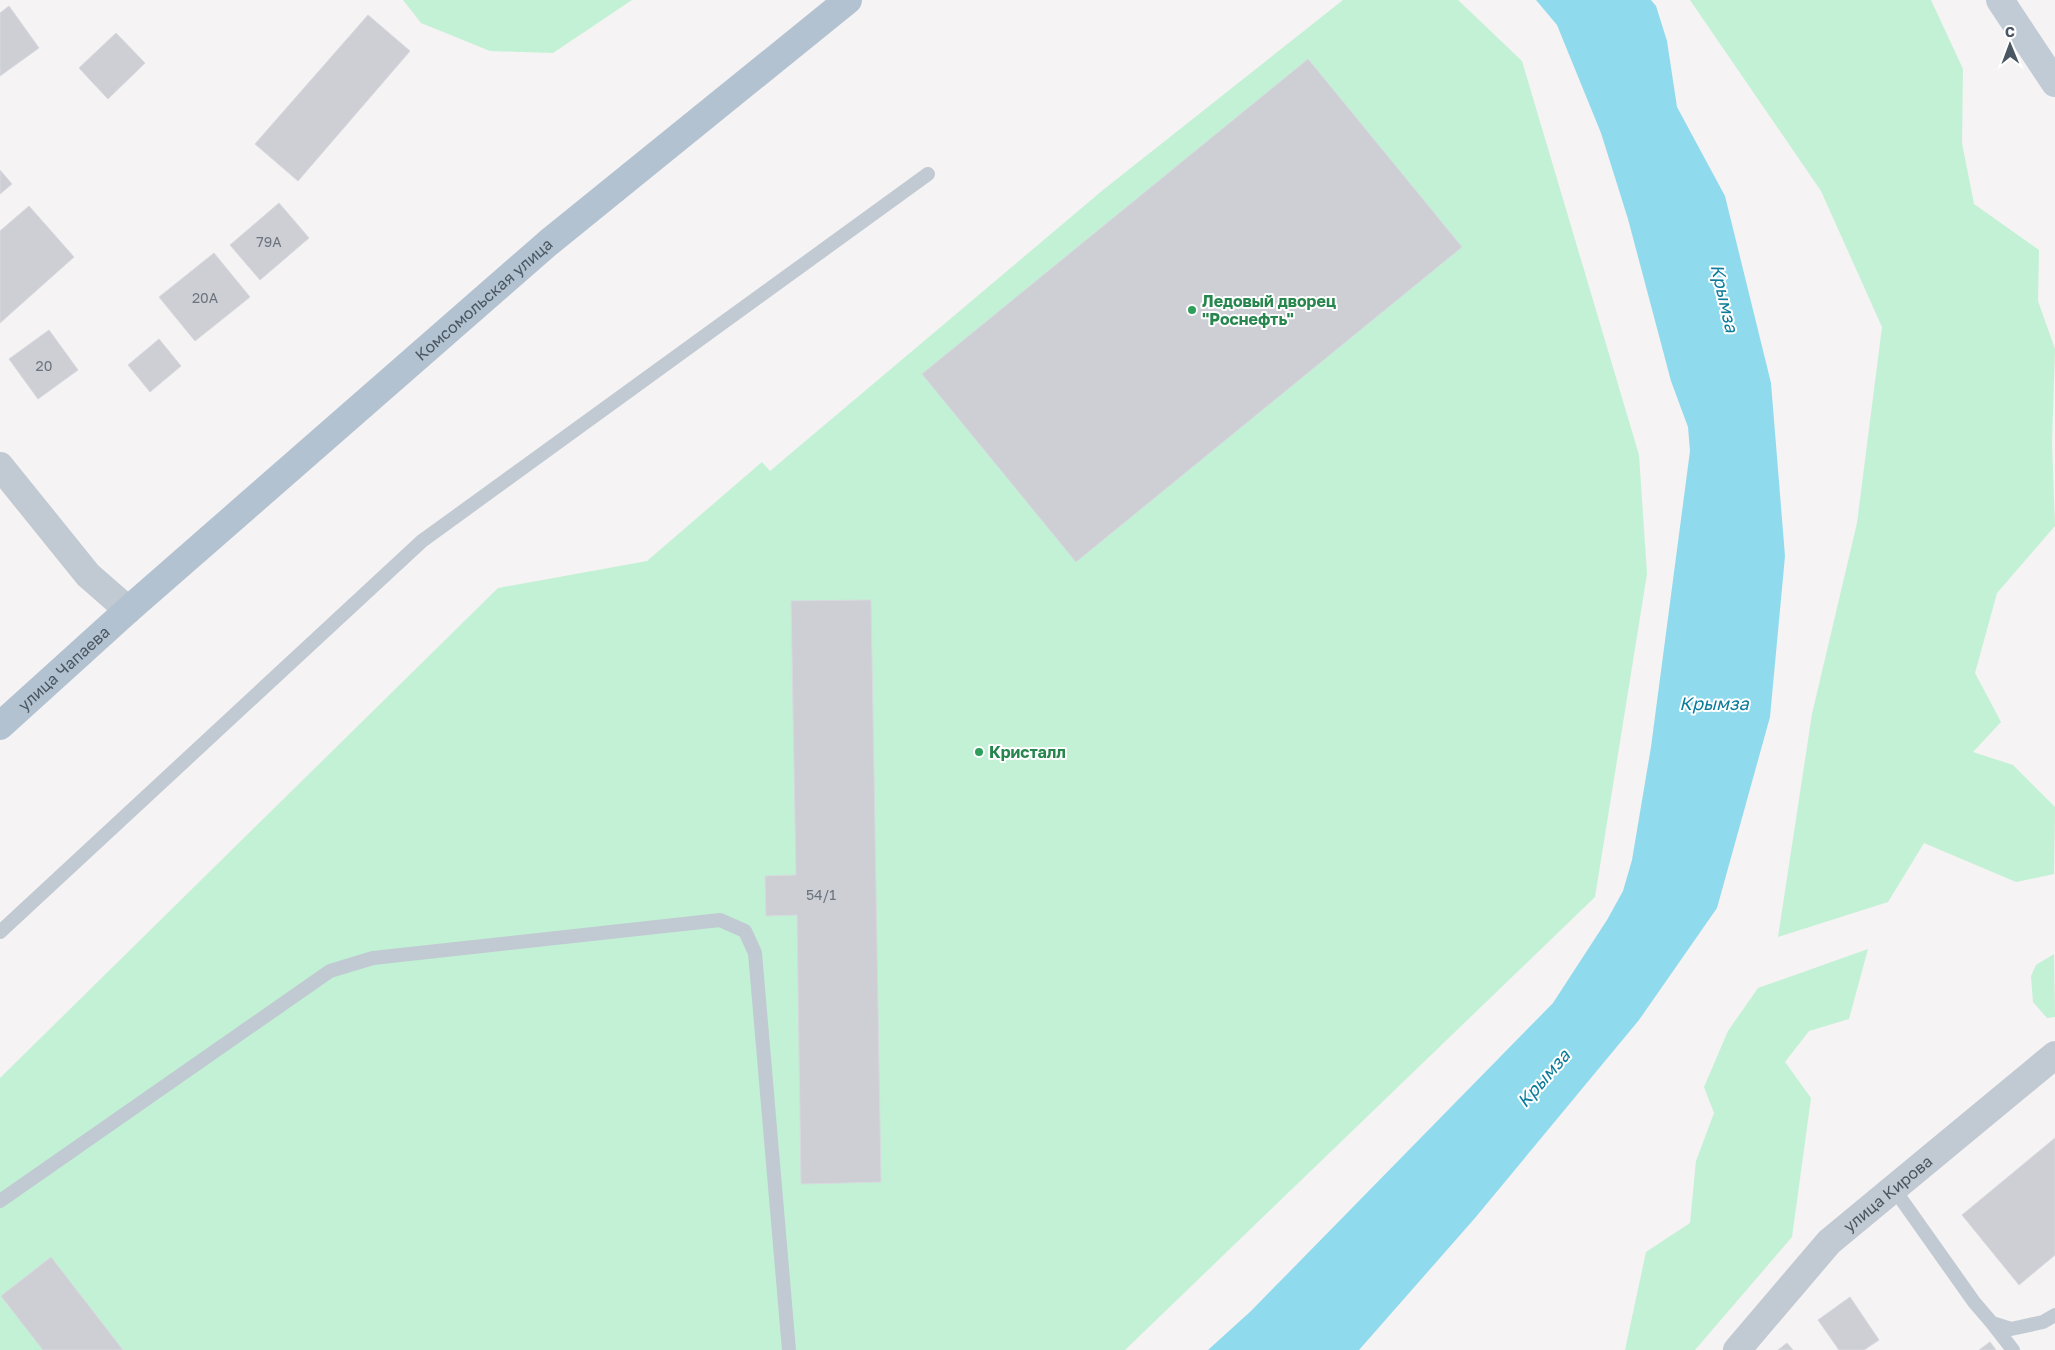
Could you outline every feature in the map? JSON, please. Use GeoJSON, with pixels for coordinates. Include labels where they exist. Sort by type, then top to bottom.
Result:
{"type":"FeatureCollection","features":[{"type":"Feature","properties":{"kind":"main road","name":"Комсомольская улица"},"geometry":{"type":"LineString","coordinates":[[128,610],[548,243],[848,0]]}},
{"type":"Feature","properties":{"kind":"main road"},"geometry":{"type":"LineString","coordinates":[[2000,0],[2055,83]]}},
{"type":"Feature","properties":{"kind":"main road","name":"улица Чапаева"},"geometry":{"type":"LineString","coordinates":[[0,726],[128,610]]}},
{"type":"Feature","properties":{"kind":"street"},"geometry":{"type":"LineString","coordinates":[[0,466],[88,575],[128,610]]}},
{"type":"Feature","properties":{"kind":"street","name":"улица Кирова"},"geometry":{"type":"LineString","coordinates":[[1737,1350],[1829,1242],[2055,1055]]}},
{"type":"Feature","properties":{"kind":"lane"},"geometry":{"type":"LineString","coordinates":[[0,932],[422,541],[928,174]]}},
{"type":"Feature","properties":{"kind":"lane"},"geometry":{"type":"LineString","coordinates":[[0,1201],[330,971],[374,958],[720,920],[745,931],[755,953],[789,1350]]}},
{"type":"Feature","properties":{"kind":"lane"},"geometry":{"type":"LineString","coordinates":[[1894,1189],[1974,1302],[2013,1350]]}},
{"type":"Feature","properties":{"kind":"lane"},"geometry":{"type":"LineString","coordinates":[[1992,1323],[2011,1329],[2043,1322],[2055,1315]]}},
{"type":"Feature","properties":{"kind":"green space"},"geometry":{"type":"Polygon","coordinates":[[[403,0],[632,0],[553,53],[490,51],[421,23],[403,0]]]}},
{"type":"Feature","properties":{"kind":"green space","name":"Кристалл"},"geometry":{"type":"Polygon","coordinates":[[[1343,0],[1458,0],[1522,61],[1639,455],[1647,574],[1595,897],[1125,1350],[0,1350],[0,1078],[498,588],[647,561],[762,462],[770,471],[1103,190],[1343,0]]]}},
{"type":"Feature","properties":{"kind":"green space"},"geometry":{"type":"Polygon","coordinates":[[[1690,0],[1931,0],[1963,69],[1962,143],[1974,204],[2039,250],[2038,301],[2055,349],[2052,443],[2055,526],[1997,593],[1975,673],[2001,722],[1973,752],[2013,765],[2055,807],[2054,874],[2016,882],[1924,843],[1888,902],[1778,937],[1812,714],[1857,523],[1882,327],[1821,191],[1690,0]]]}},
{"type":"Feature","properties":{"kind":"green space"},"geometry":{"type":"Polygon","coordinates":[[[1868,949],[1849,1019],[1809,1031],[1785,1062],[1811,1098],[1792,1237],[1695,1350],[1625,1350],[1646,1252],[1690,1223],[1696,1161],[1714,1113],[1704,1087],[1728,1031],[1758,988],[1868,949]]]}},
{"type":"Feature","properties":{"kind":"green space"},"geometry":{"type":"Polygon","coordinates":[[[2054,954],[2055,1017],[2047,1018],[2033,1002],[2031,976],[2036,965],[2054,954]]]}},
{"type":"Feature","properties":{"kind":"water","name":"Крымза"},"geometry":{"type":"Polygon","coordinates":[[[1536,0],[1651,0],[1656,6],[1667,41],[1677,107],[1725,196],[1771,383],[1785,556],[1770,717],[1717,908],[1639,1020],[1475,1218],[1359,1350],[1208,1350],[1251,1311],[1553,1003],[1607,920],[1623,891],[1632,860],[1651,747],[1690,451],[1688,427],[1671,381],[1628,219],[1601,133],[1557,25],[1536,0]]]}},
{"type":"Feature","properties":{"kind":"building"},"geometry":{"type":"Polygon","coordinates":[[[9,6],[39,48],[0,76],[0,13],[9,6]]]}},
{"type":"Feature","properties":{"kind":"building"},"geometry":{"type":"Polygon","coordinates":[[[368,15],[410,51],[298,181],[255,144],[368,15]]]}},
{"type":"Feature","properties":{"kind":"building"},"geometry":{"type":"Polygon","coordinates":[[[116,33],[145,63],[108,99],[79,68],[116,33]]]}},
{"type":"Feature","properties":{"kind":"building","name":"Ледовый дворец \"Роснефть\""},"geometry":{"type":"Polygon","coordinates":[[[1308,59],[1462,247],[1076,562],[922,374],[1308,59]]]}},
{"type":"Feature","properties":{"kind":"building"},"geometry":{"type":"Polygon","coordinates":[[[0,170],[12,184],[0,194],[0,170]]]}},
{"type":"Feature","properties":{"kind":"building"},"geometry":{"type":"Polygon","coordinates":[[[279,203],[309,238],[260,280],[230,245],[279,203]]]}},
{"type":"Feature","properties":{"kind":"building"},"geometry":{"type":"Polygon","coordinates":[[[29,206],[74,257],[0,323],[0,231],[29,206]]]}},
{"type":"Feature","properties":{"kind":"building"},"geometry":{"type":"Polygon","coordinates":[[[214,253],[250,297],[195,341],[159,297],[214,253]]]}},
{"type":"Feature","properties":{"kind":"building"},"geometry":{"type":"Polygon","coordinates":[[[49,330],[78,370],[38,399],[9,359],[49,330]]]}},
{"type":"Feature","properties":{"kind":"building"},"geometry":{"type":"Polygon","coordinates":[[[159,339],[181,366],[150,392],[128,365],[159,339]]]}},
{"type":"Feature","properties":{"kind":"building"},"geometry":{"type":"Polygon","coordinates":[[[871,600],[881,1182],[801,1184],[797,915],[766,916],[765,876],[796,875],[791,601],[871,600]]]}},
{"type":"Feature","properties":{"kind":"building"},"geometry":{"type":"Polygon","coordinates":[[[2055,1138],[2055,1255],[2019,1285],[1962,1215],[2055,1138]]]}},
{"type":"Feature","properties":{"kind":"building"},"geometry":{"type":"Polygon","coordinates":[[[51,1257],[123,1350],[43,1350],[1,1296],[51,1257]]]}},
{"type":"Feature","properties":{"kind":"building"},"geometry":{"type":"Polygon","coordinates":[[[1850,1297],[1879,1340],[1864,1350],[1839,1350],[1818,1320],[1850,1297]]]}},
{"type":"Feature","properties":{"kind":"building"},"geometry":{"type":"Polygon","coordinates":[[[1990,1342],[1996,1350],[1979,1350],[1990,1342]]]}},
{"type":"Feature","properties":{"kind":"building"},"geometry":{"type":"Polygon","coordinates":[[[1787,1343],[1793,1350],[1778,1350],[1787,1343]]]}},
{"type":"Feature","properties":{"kind":"place","name":"Ледовый дворец \"Роснефть\""},"geometry":{"type":"Point","coordinates":[1192,310]}},
{"type":"Feature","properties":{"kind":"place","name":"Кристалл"},"geometry":{"type":"Point","coordinates":[979,752]}}]}
